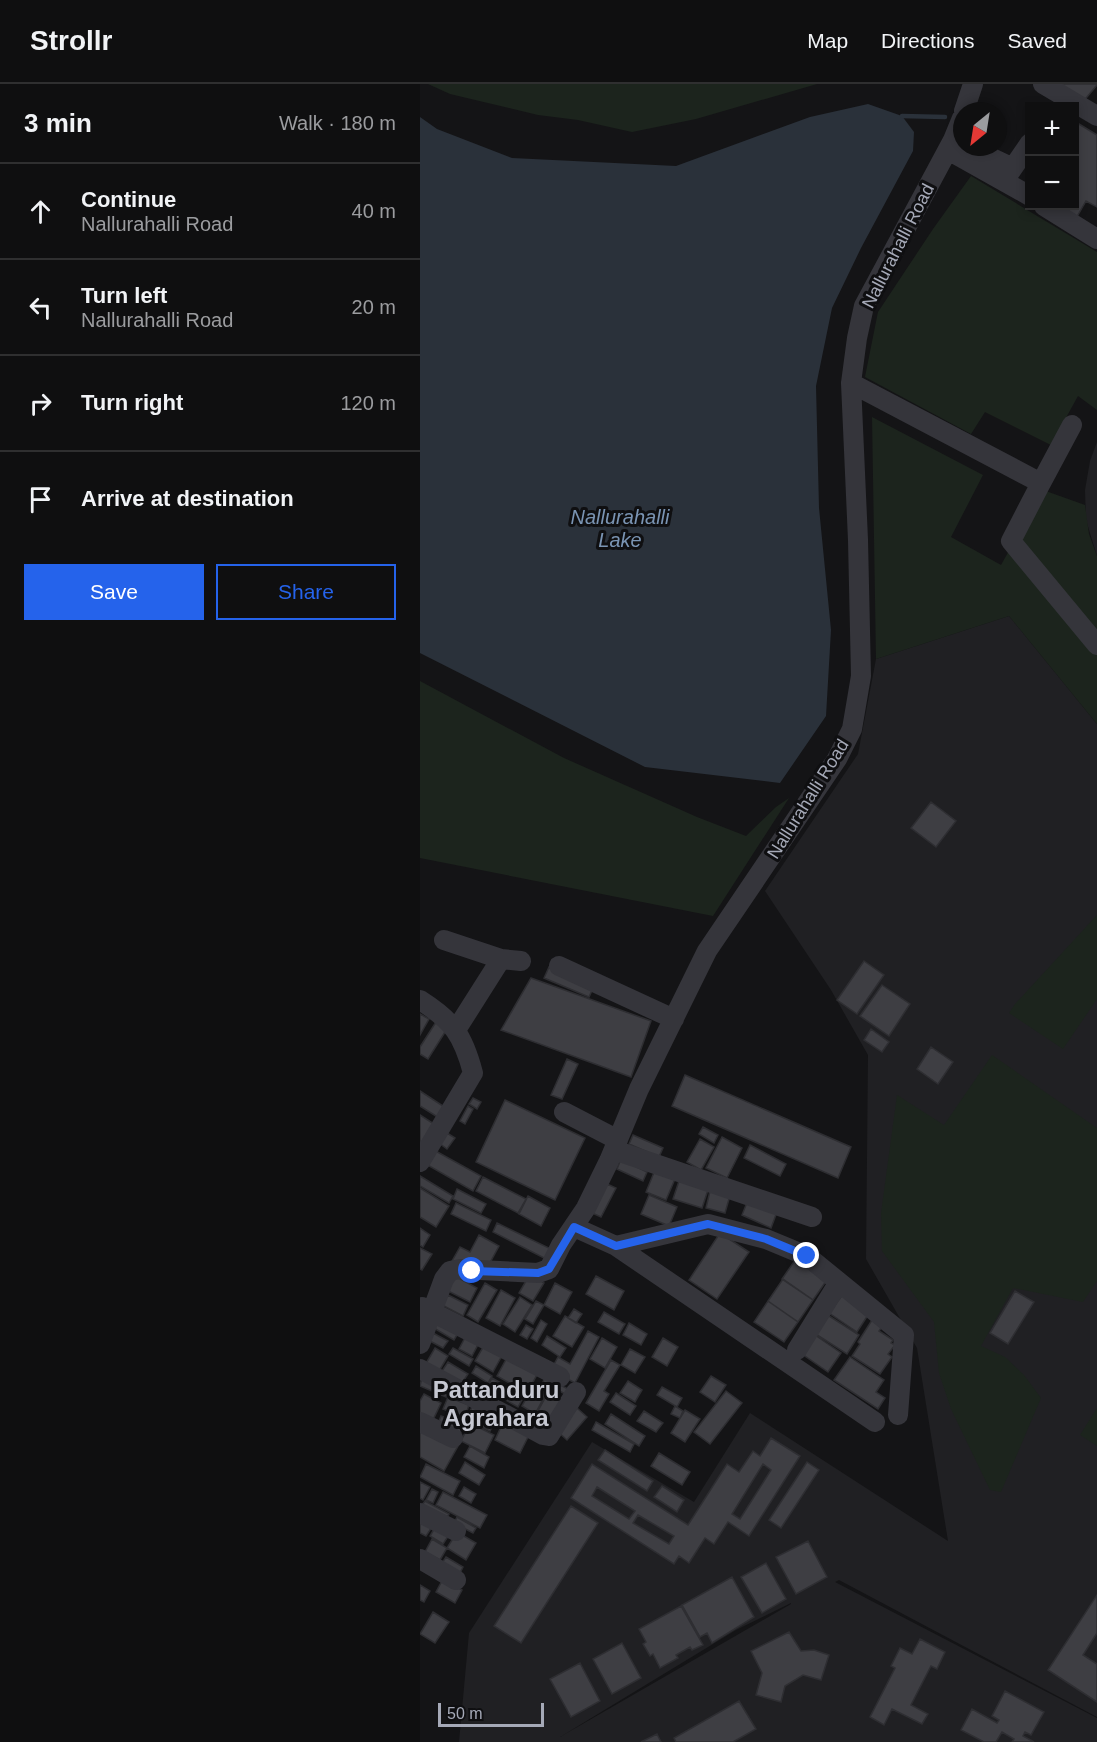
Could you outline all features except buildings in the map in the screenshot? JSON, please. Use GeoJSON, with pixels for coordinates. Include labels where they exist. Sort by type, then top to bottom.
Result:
{"type":"FeatureCollection","features":[{"type":"Feature","properties":{"kind":"street"},"geometry":{"type":"LineString","coordinates":[[967,102],[973,84]]}},
{"type":"Feature","properties":{"kind":"street"},"geometry":{"type":"LineString","coordinates":[[1043,84],[1097,116]]}},
{"type":"Feature","properties":{"kind":"street"},"geometry":{"type":"LineString","coordinates":[[1009,174],[1025,149]]}},
{"type":"Feature","properties":{"kind":"street","name":"Nallurahalli Road"},"geometry":{"type":"LineString","coordinates":[[426,1309],[450,1271],[460,1269],[538,1273],[549,1269],[586,1208],[639,1089],[707,951],[837,759],[852,729],[861,676],[858,540],[850,383],[864,306],[953,154]]}},
{"type":"Feature","properties":{"kind":"street"},"geometry":{"type":"LineString","coordinates":[[977,156],[1009,174],[1025,192]]}},
{"type":"Feature","properties":{"kind":"street"},"geometry":{"type":"LineString","coordinates":[[1050,210],[1097,239]]}},
{"type":"Feature","properties":{"kind":"street"},"geometry":{"type":"LineString","coordinates":[[850,383],[1041,483]]}},
{"type":"Feature","properties":{"kind":"street"},"geometry":{"type":"LineString","coordinates":[[1072,425],[1011,541],[1097,645]]}},
{"type":"Feature","properties":{"kind":"street"},"geometry":{"type":"LineString","coordinates":[[444,940],[501,959],[521,961]]}},
{"type":"Feature","properties":{"kind":"street"},"geometry":{"type":"LineString","coordinates":[[456,1030],[501,959]]}},
{"type":"Feature","properties":{"kind":"street"},"geometry":{"type":"LineString","coordinates":[[559,966],[674,1018]]}},
{"type":"Feature","properties":{"kind":"street"},"geometry":{"type":"LineString","coordinates":[[420,1000],[442,1014],[456,1030],[469,1057],[473,1073],[420,1162]]}},
{"type":"Feature","properties":{"kind":"street"},"geometry":{"type":"LineString","coordinates":[[564,1112],[616,1145],[812,1217]]}},
{"type":"Feature","properties":{"kind":"street"},"geometry":{"type":"LineString","coordinates":[[616,1246],[708,1224],[766,1239],[807,1256],[904,1335],[898,1415]]}},
{"type":"Feature","properties":{"kind":"street"},"geometry":{"type":"LineString","coordinates":[[574,1227],[616,1246],[874,1422]]}},
{"type":"Feature","properties":{"kind":"street"},"geometry":{"type":"LineString","coordinates":[[798,1350],[839,1282]]}},
{"type":"Feature","properties":{"kind":"street"},"geometry":{"type":"LineString","coordinates":[[420,1344],[426,1309],[560,1377]]}},
{"type":"Feature","properties":{"kind":"street"},"geometry":{"type":"LineString","coordinates":[[420,1369],[543,1435],[549,1436],[576,1392]]}},
{"type":"Feature","properties":{"kind":"street"},"geometry":{"type":"LineString","coordinates":[[420,1422],[453,1438]]}},
{"type":"Feature","properties":{"kind":"street"},"geometry":{"type":"LineString","coordinates":[[420,1513],[456,1531]]}},
{"type":"Feature","properties":{"kind":"street"},"geometry":{"type":"LineString","coordinates":[[420,1559],[456,1580]]}},
{"type":"Feature","properties":{"kind":"shaded area"},"geometry":{"type":"Polygon","coordinates":[[[428,84],[817,84],[696,119],[632,132],[578,120],[538,115],[450,94],[428,84]]]}},
{"type":"Feature","properties":{"kind":"shaded area"},"geometry":{"type":"Polygon","coordinates":[[[971,176],[1097,252],[1097,410],[1078,396],[1051,445],[985,412],[971,434],[865,377],[878,312],[971,176]]]}},
{"type":"Feature","properties":{"kind":"shaded area"},"geometry":{"type":"Polygon","coordinates":[[[872,417],[983,475],[951,537],[1001,565],[1043,490],[1085,505],[1089,534],[1097,556],[1097,724],[1009,616],[876,659],[872,417]]]}},
{"type":"Feature","properties":{"kind":"shaded area"},"geometry":{"type":"Polygon","coordinates":[[[1097,442],[1097,556],[1086,520],[1085,490],[1090,461],[1097,442]]]}},
{"type":"Feature","properties":{"kind":"shaded area"},"geometry":{"type":"Polygon","coordinates":[[[1009,616],[1097,724],[1097,1717],[839,1580],[835,1582],[1097,1718],[1097,1742],[459,1742],[469,1633],[592,1442],[694,1502],[750,1413],[948,1541],[917,1348],[866,1259],[868,1055],[831,990],[765,891],[858,754],[876,659],[1009,616]],[[791,1604],[736,1630],[560,1737],[791,1604]]]}},
{"type":"Feature","properties":{"kind":"shaded area"},"geometry":{"type":"Polygon","coordinates":[[[420,681],[564,758],[697,817],[746,836],[776,807],[789,798],[713,916],[420,858],[420,681]]]}},
{"type":"Feature","properties":{"kind":"shaded area"},"geometry":{"type":"Polygon","coordinates":[[[1097,915],[1097,999],[1063,1049],[1009,1013],[1097,915]]]}},
{"type":"Feature","properties":{"kind":"shaded area"},"geometry":{"type":"Polygon","coordinates":[[[992,1055],[1097,1128],[1097,1281],[1083,1302],[1013,1288],[981,1346],[1005,1357],[1024,1375],[1041,1398],[1001,1492],[990,1490],[951,1409],[939,1373],[934,1322],[882,1251],[881,1213],[897,1095],[944,1125],[992,1055]]]}},
{"type":"Feature","properties":{"kind":"shaded area"},"geometry":{"type":"Polygon","coordinates":[[[1097,1408],[1097,1446],[1080,1435],[1097,1408]]]}},
{"type":"Feature","properties":{"kind":"water","name":"Nallurahalli Lake"},"geometry":{"type":"Polygon","coordinates":[[[868,104],[902,116],[914,132],[913,151],[832,308],[816,386],[819,508],[831,630],[826,716],[780,783],[645,767],[420,653],[420,117],[437,129],[512,158],[676,166],[810,117],[868,104]]]}},
{"type":"Feature","properties":{"kind":"waterway"},"geometry":{"type":"LineString","coordinates":[[902,116],[945,117]]}},
{"type":"Feature","properties":{"kind":"district","name":"Pattanduru Agrahara"},"geometry":{"type":"Point","coordinates":[496,1403]}},
{"type":"Feature","properties":{"kind":"route"},"geometry":{"type":"LineString","coordinates":[[472,1271],[538,1273],[549,1269],[561,1245],[574,1227],[616,1246],[708,1224],[766,1239],[807,1256]]}}]}
